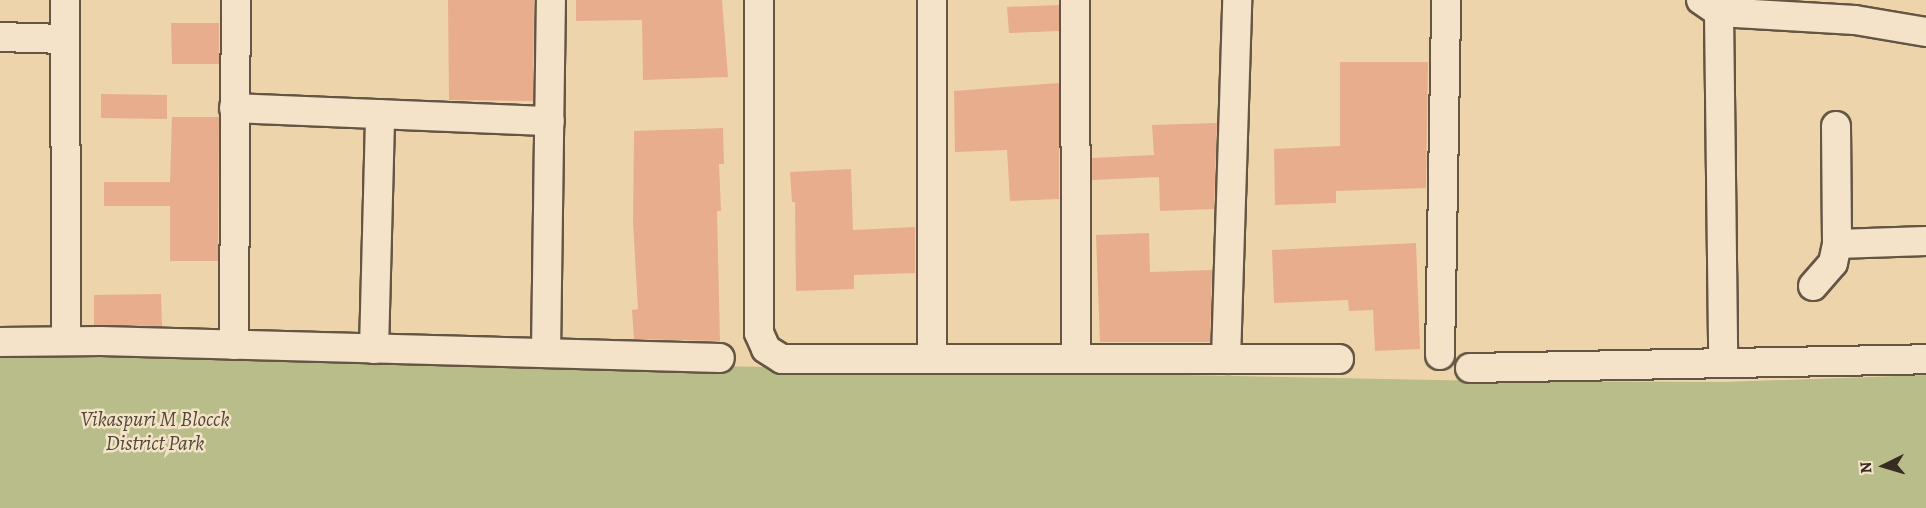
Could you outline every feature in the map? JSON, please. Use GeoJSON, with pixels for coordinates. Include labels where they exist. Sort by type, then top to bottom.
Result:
{"type":"FeatureCollection","features":[{"type":"Feature","properties":{"kind":"street"},"geometry":{"type":"LineString","coordinates":[[65,0],[66,341]]}},
{"type":"Feature","properties":{"kind":"street"},"geometry":{"type":"LineString","coordinates":[[234,345],[236,0]]}},
{"type":"Feature","properties":{"kind":"street"},"geometry":{"type":"LineString","coordinates":[[546,353],[551,0]]}},
{"type":"Feature","properties":{"kind":"street"},"geometry":{"type":"LineString","coordinates":[[759,0],[759,333],[766,349],[782,360],[1339,359]]}},
{"type":"Feature","properties":{"kind":"street"},"geometry":{"type":"LineString","coordinates":[[932,0],[933,360]]}},
{"type":"Feature","properties":{"kind":"street"},"geometry":{"type":"LineString","coordinates":[[1075,0],[1076,359]]}},
{"type":"Feature","properties":{"kind":"street"},"geometry":{"type":"LineString","coordinates":[[1226,359],[1237,0]]}},
{"type":"Feature","properties":{"kind":"street"},"geometry":{"type":"LineString","coordinates":[[1440,355],[1446,0]]}},
{"type":"Feature","properties":{"kind":"street"},"geometry":{"type":"LineString","coordinates":[[1723,360],[1710,6],[1855,21],[1926,32]]}},
{"type":"Feature","properties":{"kind":"street"},"geometry":{"type":"LineString","coordinates":[[0,37],[65,39]]}},
{"type":"Feature","properties":{"kind":"street"},"geometry":{"type":"LineString","coordinates":[[234,108],[549,121]]}},
{"type":"Feature","properties":{"kind":"street"},"geometry":{"type":"LineString","coordinates":[[374,349],[380,114]]}},
{"type":"Feature","properties":{"kind":"street"},"geometry":{"type":"LineString","coordinates":[[1813,286],[1833,263],[1837,244],[1836,126]]}},
{"type":"Feature","properties":{"kind":"street"},"geometry":{"type":"LineString","coordinates":[[1837,244],[1926,241]]}},
{"type":"Feature","properties":{"kind":"street"},"geometry":{"type":"LineString","coordinates":[[0,342],[66,341],[720,358]]}},
{"type":"Feature","properties":{"kind":"street"},"geometry":{"type":"LineString","coordinates":[[1470,368],[1723,360],[1926,359]]}},
{"type":"Feature","properties":{"kind":"green space","name":"Vikaspuri M Blocck District Park"},"geometry":{"type":"Polygon","coordinates":[[[0,352],[1487,381],[1725,382],[1926,375],[1926,508],[0,508],[0,352]]]}},
{"type":"Feature","properties":{"kind":"building"},"geometry":{"type":"Polygon","coordinates":[[[448,0],[534,0],[533,101],[449,100],[448,0]]]}},
{"type":"Feature","properties":{"kind":"building"},"geometry":{"type":"Polygon","coordinates":[[[576,0],[722,0],[728,77],[643,80],[642,20],[576,21],[576,0]]]}},
{"type":"Feature","properties":{"kind":"building"},"geometry":{"type":"Polygon","coordinates":[[[1059,5],[1059,31],[1009,33],[1007,7],[1059,5]]]}},
{"type":"Feature","properties":{"kind":"building"},"geometry":{"type":"Polygon","coordinates":[[[171,23],[219,23],[219,64],[172,64],[171,23]]]}},
{"type":"Feature","properties":{"kind":"building"},"geometry":{"type":"Polygon","coordinates":[[[1340,62],[1428,62],[1426,188],[1336,191],[1336,203],[1275,205],[1274,149],[1340,146],[1340,62]]]}},
{"type":"Feature","properties":{"kind":"building"},"geometry":{"type":"Polygon","coordinates":[[[1059,83],[1059,199],[1010,201],[1007,150],[955,152],[954,91],[1059,83]]]}},
{"type":"Feature","properties":{"kind":"building"},"geometry":{"type":"Polygon","coordinates":[[[101,94],[167,95],[167,119],[101,118],[101,94]]]}},
{"type":"Feature","properties":{"kind":"building"},"geometry":{"type":"Polygon","coordinates":[[[172,117],[219,117],[218,261],[170,261],[170,206],[104,206],[104,182],[170,182],[172,117]]]}},
{"type":"Feature","properties":{"kind":"building"},"geometry":{"type":"Polygon","coordinates":[[[1217,123],[1214,209],[1160,211],[1159,177],[1092,180],[1092,158],[1154,155],[1152,125],[1217,123]]]}},
{"type":"Feature","properties":{"kind":"building"},"geometry":{"type":"Polygon","coordinates":[[[723,128],[724,164],[719,164],[721,211],[717,211],[720,341],[634,339],[632,310],[638,309],[633,222],[634,131],[723,128]]]}},
{"type":"Feature","properties":{"kind":"building"},"geometry":{"type":"Polygon","coordinates":[[[851,169],[853,230],[915,227],[915,273],[854,275],[854,289],[796,291],[795,202],[792,202],[790,172],[851,169]]]}},
{"type":"Feature","properties":{"kind":"building"},"geometry":{"type":"Polygon","coordinates":[[[1149,233],[1150,272],[1212,270],[1210,342],[1100,342],[1096,235],[1149,233]]]}},
{"type":"Feature","properties":{"kind":"building"},"geometry":{"type":"Polygon","coordinates":[[[1416,243],[1420,349],[1375,351],[1373,310],[1349,311],[1348,300],[1274,303],[1272,250],[1416,243]]]}},
{"type":"Feature","properties":{"kind":"building"},"geometry":{"type":"Polygon","coordinates":[[[161,294],[162,326],[94,325],[94,295],[161,294]]]}}]}
